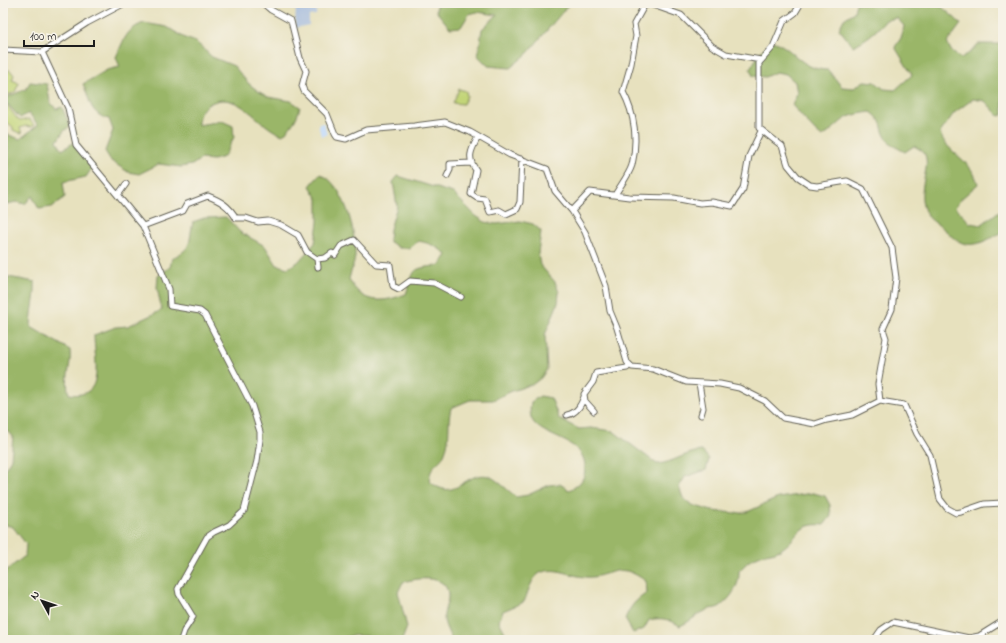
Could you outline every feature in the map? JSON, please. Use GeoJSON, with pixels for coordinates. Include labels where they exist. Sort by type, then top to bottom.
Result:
{"type":"FeatureCollection","features":[{"type":"Feature","properties":{"kind":"street"},"geometry":{"type":"LineString","coordinates":[[3,50],[42,52],[86,23],[125,3]]}},
{"type":"Feature","properties":{"kind":"street"},"geometry":{"type":"LineString","coordinates":[[263,3],[271,10],[291,21],[300,58],[306,71],[302,86],[304,91],[327,114],[333,132],[337,137],[346,139],[366,130],[398,128],[445,122],[478,137],[510,155],[547,170],[555,191],[572,211],[585,232],[606,286],[612,315],[629,365],[639,369],[653,369],[679,380],[739,388],[765,401],[783,418],[815,424],[852,415],[880,401],[904,405],[917,434],[930,455],[940,499],[947,508],[956,513],[984,504],[1003,503]]}},
{"type":"Feature","properties":{"kind":"street"},"geometry":{"type":"LineString","coordinates":[[801,3],[795,13],[784,21],[773,47],[759,63],[758,123],[762,131],[782,146],[788,165],[798,177],[817,186],[847,181],[863,189],[892,248],[896,278],[892,309],[883,329],[886,338],[878,376],[880,401]]}},
{"type":"Feature","properties":{"kind":"street"},"geometry":{"type":"LineString","coordinates":[[615,195],[632,166],[634,124],[632,113],[623,92],[631,64],[636,36],[634,24],[644,6],[650,4],[681,15],[712,46],[726,54],[761,60]]}},
{"type":"Feature","properties":{"kind":"street"},"geometry":{"type":"LineString","coordinates":[[42,52],[68,108],[76,145],[143,226],[169,289],[170,306],[200,311],[205,315],[252,406],[260,432],[257,461],[244,512],[233,522],[207,537],[178,589],[179,594],[193,617],[184,631],[182,640]]}},
{"type":"Feature","properties":{"kind":"street"},"geometry":{"type":"LineString","coordinates":[[572,211],[590,192],[615,195],[674,198],[700,203],[712,202],[732,206],[743,189],[749,156],[762,131]]}},
{"type":"Feature","properties":{"kind":"street"},"geometry":{"type":"LineString","coordinates":[[478,137],[470,154],[471,163],[476,170],[471,194],[477,198],[485,199],[490,212],[498,210],[506,214],[517,209],[520,202],[522,159]]}},
{"type":"Feature","properties":{"kind":"street"},"geometry":{"type":"LineString","coordinates":[[447,176],[450,170],[450,164],[471,163]]}},
{"type":"Feature","properties":{"kind":"street"},"geometry":{"type":"LineString","coordinates":[[118,195],[126,184]]}},
{"type":"Feature","properties":{"kind":"street"},"geometry":{"type":"LineString","coordinates":[[143,226],[183,211],[187,204],[208,196],[220,201],[230,208],[236,218],[246,218],[258,222],[268,221],[281,225],[298,235],[307,252],[317,259],[325,258],[332,253],[336,255],[341,246],[354,240],[368,258],[376,264],[390,265],[393,286],[399,289],[410,281],[434,283],[461,297]]}},
{"type":"Feature","properties":{"kind":"street"},"geometry":{"type":"LineString","coordinates":[[317,259],[318,267]]}},
{"type":"Feature","properties":{"kind":"street"},"geometry":{"type":"LineString","coordinates":[[568,415],[576,411],[581,405],[584,394],[593,382],[596,373],[627,368],[629,365]]}},
{"type":"Feature","properties":{"kind":"street"},"geometry":{"type":"LineString","coordinates":[[699,383],[703,408],[701,415]]}},
{"type":"Feature","properties":{"kind":"street"},"geometry":{"type":"LineString","coordinates":[[584,394],[585,401],[594,411]]}},
{"type":"Feature","properties":{"kind":"street"},"geometry":{"type":"LineString","coordinates":[[874,640],[881,630],[894,622],[969,638],[980,636],[1003,621]]}},
{"type":"Feature","properties":{"kind":"shaded area"},"geometry":{"type":"Polygon","coordinates":[[[296,7],[317,7],[316,15],[309,16],[309,25],[295,28],[296,7]]]}},
{"type":"Feature","properties":{"kind":"shaded area"},"geometry":{"type":"Polygon","coordinates":[[[324,123],[327,135],[321,136],[318,124],[324,123]]]}},
{"type":"Feature","properties":{"kind":"green space"},"geometry":{"type":"Polygon","coordinates":[[[437,3],[570,3],[527,54],[510,68],[488,66],[478,56],[482,29],[497,15],[477,12],[469,14],[461,27],[450,28],[436,11],[437,3]]]}},
{"type":"Feature","properties":{"kind":"green space"},"geometry":{"type":"Polygon","coordinates":[[[856,3],[938,3],[961,24],[947,43],[952,52],[961,58],[971,52],[978,44],[1003,44],[1003,115],[999,116],[985,101],[973,99],[954,113],[940,133],[948,147],[970,168],[975,175],[978,184],[962,198],[955,207],[970,223],[981,225],[1003,208],[1003,232],[980,243],[967,244],[953,238],[931,219],[927,215],[923,206],[922,198],[926,166],[924,153],[914,146],[905,152],[893,145],[885,135],[878,119],[871,112],[848,117],[822,137],[792,105],[797,93],[795,82],[786,74],[776,72],[765,77],[753,76],[750,69],[761,51],[772,41],[787,48],[804,63],[818,69],[828,70],[842,87],[854,88],[864,81],[875,82],[884,89],[895,90],[912,75],[895,47],[901,38],[904,26],[897,18],[886,20],[871,35],[853,46],[839,29],[844,19],[854,12],[856,3]]]}},
{"type":"Feature","properties":{"kind":"green space"},"geometry":{"type":"Polygon","coordinates":[[[144,23],[167,27],[185,38],[196,42],[212,57],[234,66],[248,83],[258,91],[268,97],[291,101],[300,107],[294,122],[283,135],[274,131],[240,105],[231,101],[221,100],[211,103],[202,110],[199,115],[198,125],[222,121],[233,126],[234,137],[224,157],[213,160],[201,159],[192,165],[181,167],[159,164],[139,174],[128,172],[111,161],[105,151],[113,130],[109,119],[102,117],[94,110],[83,84],[107,70],[120,67],[116,57],[126,36],[133,28],[144,23]]]}},
{"type":"Feature","properties":{"kind":"green space"},"geometry":{"type":"Polygon","coordinates":[[[10,70],[14,75],[12,80],[19,83],[15,92],[8,95],[6,90],[3,89],[3,71],[10,70]]]}},
{"type":"Feature","properties":{"kind":"green space"},"geometry":{"type":"Polygon","coordinates":[[[30,82],[47,84],[50,102],[56,109],[62,107],[70,126],[64,131],[57,141],[62,150],[73,143],[92,168],[86,177],[63,182],[65,197],[52,207],[39,209],[32,196],[25,204],[16,202],[3,205],[3,133],[20,139],[38,125],[29,113],[20,118],[3,99],[26,89],[30,82]]]}},
{"type":"Feature","properties":{"kind":"green space"},"geometry":{"type":"Polygon","coordinates":[[[459,89],[466,91],[467,96],[463,104],[453,103],[459,89]]]}},
{"type":"Feature","properties":{"kind":"green space"},"geometry":{"type":"Polygon","coordinates":[[[3,101],[20,121],[29,119],[34,125],[31,127],[26,126],[20,128],[22,134],[13,130],[13,127],[8,123],[3,126],[3,101]]]}},
{"type":"Feature","properties":{"kind":"green space"},"geometry":{"type":"Polygon","coordinates":[[[320,174],[336,187],[342,197],[351,221],[355,255],[354,264],[349,279],[360,294],[373,300],[389,299],[406,294],[411,278],[416,270],[440,265],[447,255],[430,244],[418,241],[410,248],[399,248],[389,241],[390,229],[397,206],[393,182],[398,176],[453,193],[476,216],[485,222],[496,224],[520,221],[533,224],[541,231],[538,254],[540,265],[555,282],[559,292],[558,303],[545,335],[547,369],[541,378],[533,384],[512,391],[493,400],[470,400],[451,408],[447,447],[441,460],[432,470],[429,481],[447,490],[480,475],[489,476],[499,482],[516,497],[528,495],[549,485],[560,484],[569,490],[578,485],[582,480],[585,470],[584,460],[580,452],[574,446],[541,429],[531,418],[531,402],[540,396],[551,398],[559,419],[579,429],[591,428],[613,431],[657,464],[668,462],[690,453],[702,451],[709,459],[706,470],[685,477],[679,487],[683,498],[692,505],[712,511],[735,513],[747,512],[778,498],[813,493],[825,496],[830,505],[831,516],[824,525],[808,526],[803,529],[780,550],[751,560],[739,571],[738,581],[734,591],[723,604],[717,608],[703,612],[680,626],[665,619],[654,619],[649,620],[644,629],[633,633],[625,619],[629,610],[634,604],[647,593],[646,581],[632,573],[622,570],[591,577],[557,571],[546,571],[540,573],[534,578],[524,602],[503,611],[499,621],[509,640],[452,640],[444,620],[448,598],[447,590],[444,584],[432,579],[416,579],[403,582],[398,592],[407,627],[402,640],[371,640],[368,636],[349,636],[337,640],[122,640],[98,637],[81,640],[3,640],[3,573],[25,556],[26,544],[13,527],[3,524],[3,472],[11,459],[13,436],[3,428],[3,276],[35,282],[31,327],[70,350],[67,383],[69,394],[81,394],[89,391],[94,384],[96,376],[94,335],[116,327],[128,326],[162,310],[157,288],[158,276],[170,267],[172,258],[184,251],[189,244],[193,222],[204,218],[226,217],[240,232],[265,246],[277,265],[288,268],[298,262],[315,243],[318,222],[318,199],[310,186],[320,174]]]}}]}
